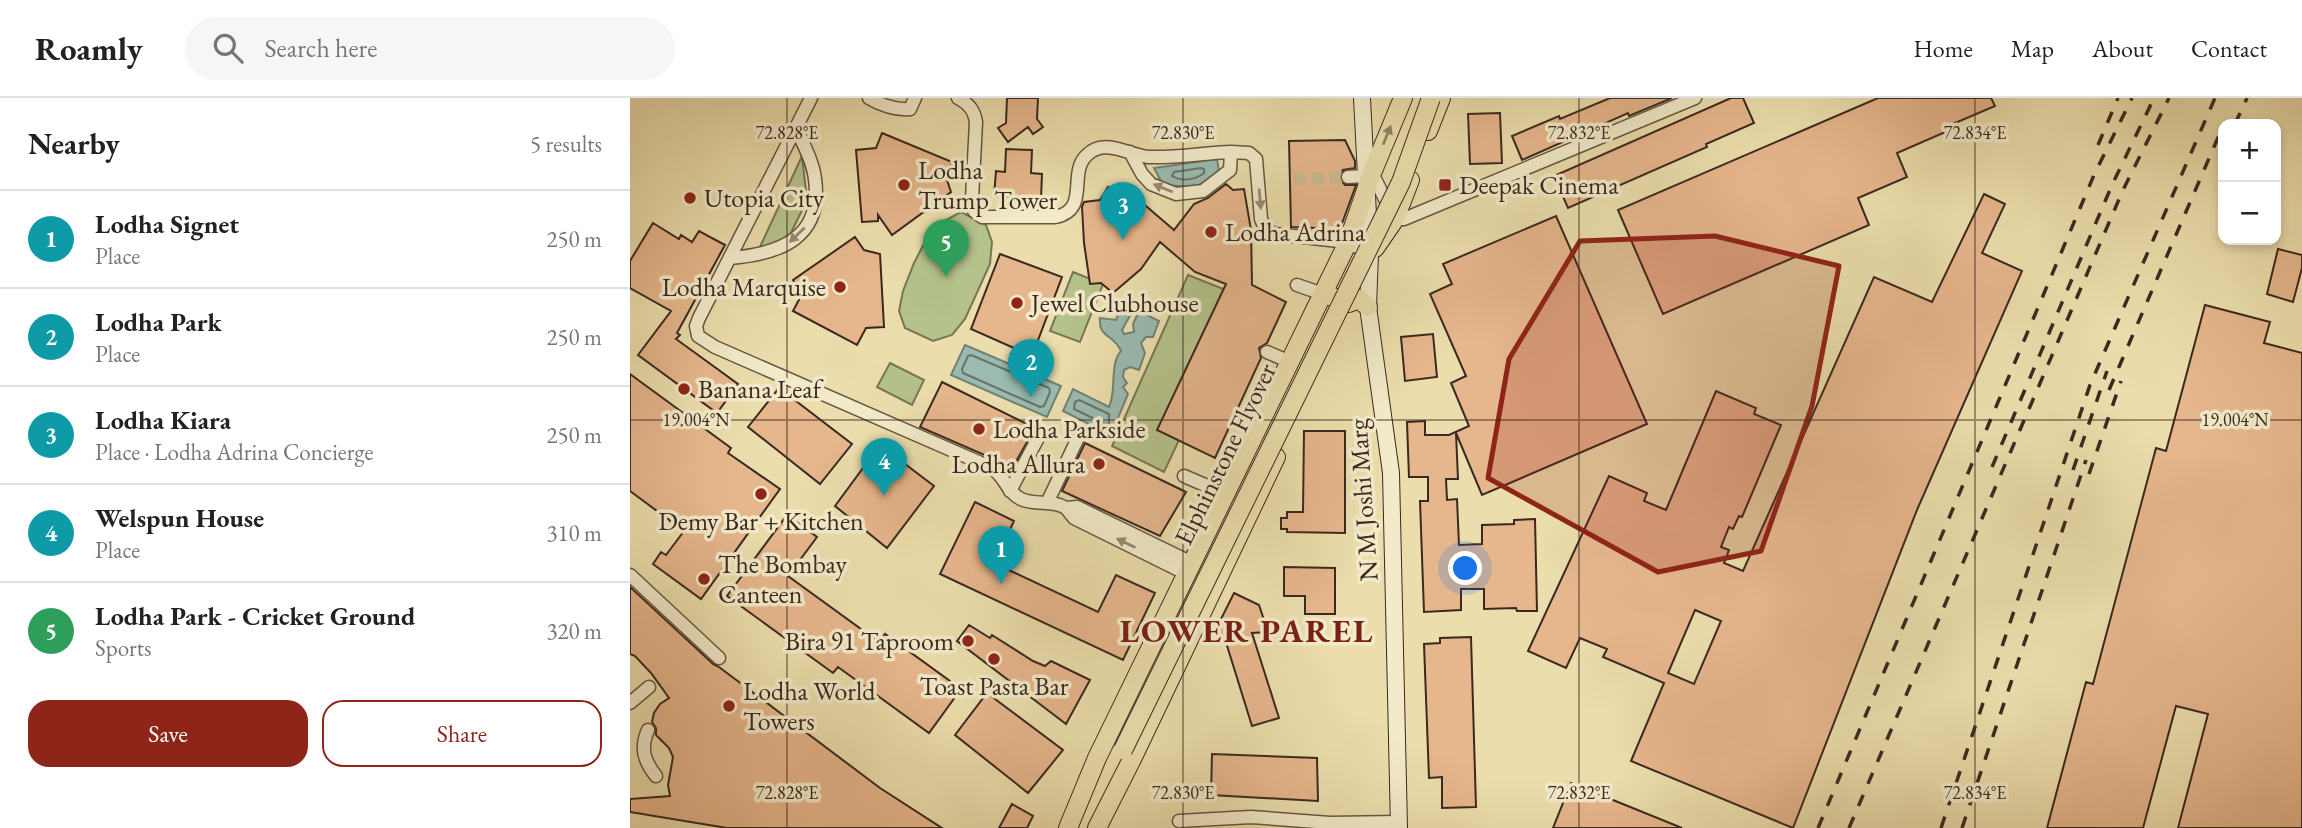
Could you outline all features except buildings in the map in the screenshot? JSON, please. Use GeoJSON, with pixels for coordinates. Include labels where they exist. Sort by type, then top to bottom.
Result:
{"type":"FeatureCollection","features":[{"type":"Feature","properties":{"kind":"main road"},"geometry":{"type":"LineString","coordinates":[[1362,98],[1368,180]]}},
{"type":"Feature","properties":{"kind":"main road"},"geometry":{"type":"LineString","coordinates":[[1068,828],[1097,758],[1348,242],[1368,180],[1403,98]]}},
{"type":"Feature","properties":{"kind":"main road","name":"Elphinstone Flyover"},"geometry":{"type":"LineString","coordinates":[[1098,811],[1115,740],[1390,175],[1419,98]]}},
{"type":"Feature","properties":{"kind":"main road","name":"Elphinstone Flyover"},"geometry":{"type":"LineString","coordinates":[[1068,828],[1098,811],[1129,738],[1401,181],[1431,98]]}},
{"type":"Feature","properties":{"kind":"main road"},"geometry":{"type":"LineString","coordinates":[[1098,811],[1349,303],[1370,254],[1395,219],[1441,98]]}},
{"type":"Feature","properties":{"kind":"main road","name":"N M Joshi Marg"},"geometry":{"type":"LineString","coordinates":[[1368,180],[1368,307],[1391,473],[1399,825]]}},
{"type":"Feature","properties":{"kind":"main road"},"geometry":{"type":"LineString","coordinates":[[1323,294],[1349,303],[1359,299],[1368,307]]}},
{"type":"Feature","properties":{"kind":"street"},"geometry":{"type":"LineString","coordinates":[[811,98],[696,326],[698,336],[706,343],[990,467],[1002,475],[1010,491],[1022,500],[1057,503],[1066,508],[1074,518],[1189,568]]}},
{"type":"Feature","properties":{"kind":"street"},"geometry":{"type":"LineString","coordinates":[[869,98],[886,106],[910,109],[915,98]]}},
{"type":"Feature","properties":{"kind":"street"},"geometry":{"type":"LineString","coordinates":[[958,98],[967,103],[975,114],[972,200],[974,211],[982,217],[1055,217],[1066,214],[1073,206],[1081,166],[1086,155],[1097,150],[1116,147],[1133,157],[1249,153],[1256,159],[1261,219],[1269,232],[1348,242],[1370,254]]}},
{"type":"Feature","properties":{"kind":"street"},"geometry":{"type":"LineString","coordinates":[[1348,177],[1368,180],[1395,219],[1404,219],[1695,98]]}},
{"type":"Feature","properties":{"kind":"street"},"geometry":{"type":"LineString","coordinates":[[730,257],[774,251],[795,241],[810,222],[816,200],[815,177],[796,128]]}},
{"type":"Feature","properties":{"kind":"street"},"geometry":{"type":"LineString","coordinates":[[1133,157],[1151,184],[1176,194],[1203,191],[1230,170],[1231,155]]}},
{"type":"Feature","properties":{"kind":"street"},"geometry":{"type":"LineString","coordinates":[[1297,285],[1323,294]]}},
{"type":"Feature","properties":{"kind":"street"},"geometry":{"type":"LineString","coordinates":[[1265,356],[1288,366]]}},
{"type":"Feature","properties":{"kind":"street"},"geometry":{"type":"LineString","coordinates":[[1010,491],[1039,436]]}},
{"type":"Feature","properties":{"kind":"street"},"geometry":{"type":"LineString","coordinates":[[1048,503],[1077,440]]}},
{"type":"Feature","properties":{"kind":"street"},"geometry":{"type":"LineString","coordinates":[[1184,476],[1226,494]]}},
{"type":"Feature","properties":{"kind":"street"},"geometry":{"type":"LineString","coordinates":[[630,575],[719,657]]}},
{"type":"Feature","properties":{"kind":"street"},"geometry":{"type":"LineString","coordinates":[[630,703],[649,687]]}},
{"type":"Feature","properties":{"kind":"street"},"geometry":{"type":"LineString","coordinates":[[648,730],[636,749],[656,776]]}},
{"type":"Feature","properties":{"kind":"street"},"geometry":{"type":"LineString","coordinates":[[1179,821],[1251,817],[1399,825]]}},
{"type":"Feature","properties":{"kind":"highlighted area"},"geometry":{"type":"Polygon","coordinates":[[[1715,236],[1839,266],[1812,406],[1761,551],[1658,572],[1488,478],[1509,359],[1580,241],[1715,236]]]}},
{"type":"Feature","properties":{"kind":"green space"},"geometry":{"type":"Polygon","coordinates":[[[802,156],[807,200],[788,239],[759,249],[802,156]]]}},
{"type":"Feature","properties":{"kind":"green space"},"geometry":{"type":"Polygon","coordinates":[[[961,212],[986,225],[992,242],[990,264],[965,319],[952,335],[933,341],[905,328],[899,311],[903,291],[928,236],[944,221],[961,212]]]}},
{"type":"Feature","properties":{"kind":"green space"},"geometry":{"type":"Polygon","coordinates":[[[1073,272],[1103,284],[1080,342],[1050,331],[1073,272]]]}},
{"type":"Feature","properties":{"kind":"green space"},"geometry":{"type":"Polygon","coordinates":[[[1188,275],[1246,298],[1164,472],[1112,446],[1188,275]]]}},
{"type":"Feature","properties":{"kind":"green space"},"geometry":{"type":"Polygon","coordinates":[[[890,363],[924,380],[912,405],[877,387],[890,363]]]}},
{"type":"Feature","properties":{"kind":"water"},"geometry":{"type":"Polygon","coordinates":[[[1217,159],[1219,172],[1196,187],[1163,185],[1154,168],[1217,159]]]}},
{"type":"Feature","properties":{"kind":"water"},"geometry":{"type":"Polygon","coordinates":[[[1123,302],[1133,310],[1122,330],[1124,334],[1134,332],[1133,324],[1139,311],[1159,321],[1153,337],[1146,337],[1141,343],[1145,353],[1139,370],[1130,367],[1124,370],[1123,377],[1127,383],[1123,387],[1128,394],[1111,435],[1063,411],[1073,389],[1109,407],[1115,363],[1121,351],[1101,329],[1100,318],[1116,320],[1123,302]]]}},
{"type":"Feature","properties":{"kind":"water"},"geometry":{"type":"Polygon","coordinates":[[[965,345],[1061,386],[1047,417],[951,375],[965,345]]]}},
{"type":"Feature","properties":{"kind":"tunnel"},"geometry":{"type":"LineString","coordinates":[[1294,179],[1348,177]]}},
{"type":"Feature","properties":{"kind":"railway"},"geometry":{"type":"LineString","coordinates":[[2098,145],[2118,98]]}},
{"type":"Feature","properties":{"kind":"railway"},"geometry":{"type":"LineString","coordinates":[[1818,828],[2094,175],[2132,98]]}},
{"type":"Feature","properties":{"kind":"railway"},"geometry":{"type":"LineString","coordinates":[[1992,467],[2112,185],[2154,98]]}},
{"type":"Feature","properties":{"kind":"railway"},"geometry":{"type":"LineString","coordinates":[[1849,828],[2123,190],[2169,98]]}},
{"type":"Feature","properties":{"kind":"railway"},"geometry":{"type":"LineString","coordinates":[[1941,828],[2090,385],[2215,98]]}},
{"type":"Feature","properties":{"kind":"railway"},"geometry":{"type":"LineString","coordinates":[[2237,119],[2247,98]]}},
{"type":"Feature","properties":{"kind":"railway"},"geometry":{"type":"LineString","coordinates":[[2109,390],[2218,138]]}},
{"type":"Feature","properties":{"kind":"railway"},"geometry":{"type":"LineString","coordinates":[[2073,470],[2107,371]]}},
{"type":"Feature","properties":{"kind":"railway"},"geometry":{"type":"LineString","coordinates":[[2089,474],[2121,381]]}},
{"type":"Feature","properties":{"kind":"railway"},"geometry":{"type":"LineString","coordinates":[[1962,828],[2086,460]]}},
{"type":"Feature","properties":{"kind":"place","name":"Lodha Trump Tower"},"geometry":{"type":"Point","coordinates":[904,185]}},
{"type":"Feature","properties":{"kind":"place","name":"Deepak Cinema"},"geometry":{"type":"Point","coordinates":[1445,185]}},
{"type":"Feature","properties":{"kind":"place","name":"Utopia City"},"geometry":{"type":"Point","coordinates":[690,198]}},
{"type":"Feature","properties":{"kind":"place","name":"Lodha Adrina"},"geometry":{"type":"Point","coordinates":[1211,232]}},
{"type":"Feature","properties":{"kind":"place","name":"Lodha Kiara"},"geometry":{"type":"Point","coordinates":[1123,240]}},
{"type":"Feature","properties":{"kind":"place","name":"Lodha Park - Cricket Ground"},"geometry":{"type":"Point","coordinates":[946,277]}},
{"type":"Feature","properties":{"kind":"place","name":"Lodha Marquise"},"geometry":{"type":"Point","coordinates":[840,287]}},
{"type":"Feature","properties":{"kind":"place","name":"Jewel Clubhouse"},"geometry":{"type":"Point","coordinates":[1017,303]}},
{"type":"Feature","properties":{"kind":"place","name":"Banana Leaf"},"geometry":{"type":"Point","coordinates":[684,389]}},
{"type":"Feature","properties":{"kind":"place","name":"Lodha Park"},"geometry":{"type":"Point","coordinates":[1031,397]}},
{"type":"Feature","properties":{"kind":"place","name":"Lodha Parkside"},"geometry":{"type":"Point","coordinates":[979,429]}},
{"type":"Feature","properties":{"kind":"place","name":"Lodha Allura"},"geometry":{"type":"Point","coordinates":[1099,464]}},
{"type":"Feature","properties":{"kind":"place","name":"Demy Bar + Kitchen"},"geometry":{"type":"Point","coordinates":[761,494]}},
{"type":"Feature","properties":{"kind":"place","name":"Welspun House"},"geometry":{"type":"Point","coordinates":[884,496]}},
{"type":"Feature","properties":{"kind":"place","name":"The Bombay Canteen"},"geometry":{"type":"Point","coordinates":[704,579]}},
{"type":"Feature","properties":{"kind":"place","name":"Lodha Signet"},"geometry":{"type":"Point","coordinates":[1001,584]}},
{"type":"Feature","properties":{"kind":"place","name":"Bira 91 Taproom"},"geometry":{"type":"Point","coordinates":[968,641]}},
{"type":"Feature","properties":{"kind":"place","name":"Toast Pasta Bar"},"geometry":{"type":"Point","coordinates":[994,659]}},
{"type":"Feature","properties":{"kind":"place","name":"Lodha World Towers"},"geometry":{"type":"Point","coordinates":[729,706]}},
{"type":"Feature","properties":{"kind":"district","name":"LOWER PAREL"},"geometry":{"type":"Point","coordinates":[1247,630]}}]}
